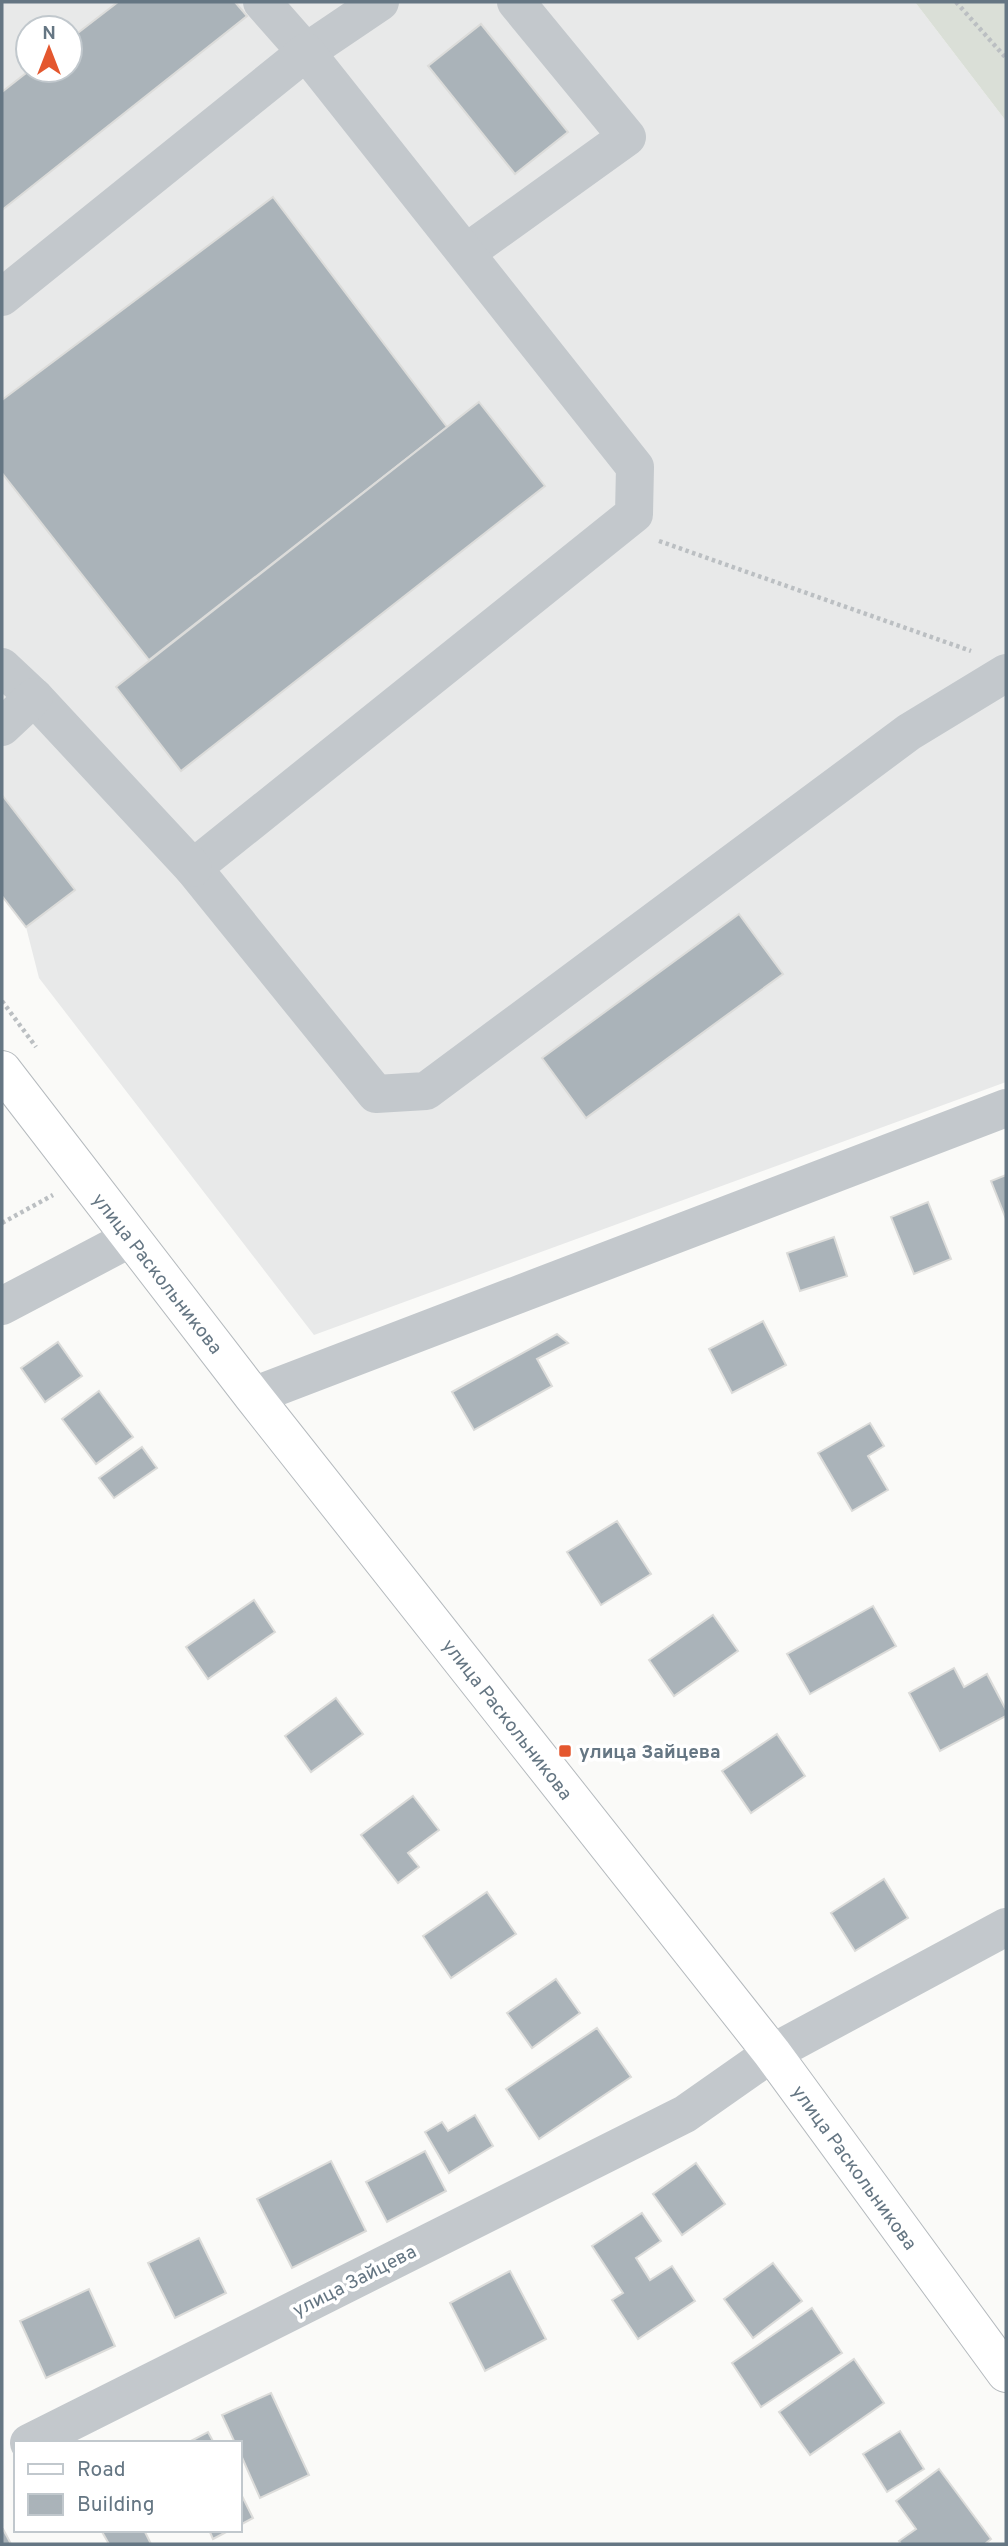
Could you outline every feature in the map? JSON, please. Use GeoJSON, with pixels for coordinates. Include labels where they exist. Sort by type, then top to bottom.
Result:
{"type":"FeatureCollection","features":[{"type":"Feature","properties":{"kind":"main road","name":"улица Раскольникова"},"geometry":{"type":"LineString","coordinates":[[2,1070],[253,1396],[772,2053],[1006,2373]]}},
{"type":"Feature","properties":{"kind":"street"},"geometry":{"type":"LineString","coordinates":[[193,868],[634,514],[635,467],[306,52],[262,2]]}},
{"type":"Feature","properties":{"kind":"street"},"geometry":{"type":"LineString","coordinates":[[2,297],[306,52],[380,2]]}},
{"type":"Feature","properties":{"kind":"street"},"geometry":{"type":"LineString","coordinates":[[467,253],[627,137],[516,2]]}},
{"type":"Feature","properties":{"kind":"street"},"geometry":{"type":"LineString","coordinates":[[2,667],[193,868],[376,1094],[426,1091],[909,732],[993,664]]}},
{"type":"Feature","properties":{"kind":"street"},"geometry":{"type":"LineString","coordinates":[[2,727],[34,698]]}},
{"type":"Feature","properties":{"kind":"street"},"geometry":{"type":"LineString","coordinates":[[253,1396],[1006,1108]]}},
{"type":"Feature","properties":{"kind":"street"},"geometry":{"type":"LineString","coordinates":[[2,1306],[131,1238]]}},
{"type":"Feature","properties":{"kind":"street","name":"улица Зайцева"},"geometry":{"type":"LineString","coordinates":[[33,2441],[685,2114],[772,2053],[1006,1927]]}},
{"type":"Feature","properties":{"kind":"path"},"geometry":{"type":"LineString","coordinates":[[956,2],[1006,58]]}},
{"type":"Feature","properties":{"kind":"path"},"geometry":{"type":"LineString","coordinates":[[619,526],[993,664]]}},
{"type":"Feature","properties":{"kind":"path"},"geometry":{"type":"LineString","coordinates":[[2,1223],[85,1178]]}},
{"type":"Feature","properties":{"kind":"shaded area"},"geometry":{"type":"Polygon","coordinates":[[[2,2],[915,2],[1006,121],[1006,1082],[314,1335],[39,978],[26,927],[2,896],[2,2]]]}},
{"type":"Feature","properties":{"kind":"shaded area"},"geometry":{"type":"Polygon","coordinates":[[[915,2],[1006,2],[1006,121],[915,2]]]}},
{"type":"Feature","properties":{"kind":"building"},"geometry":{"type":"Polygon","coordinates":[[[118,2],[235,2],[247,16],[2,210],[2,92],[14,83],[84,84],[84,28],[118,2]]]}},
{"type":"Feature","properties":{"kind":"building"},"geometry":{"type":"Polygon","coordinates":[[[481,24],[568,132],[515,174],[428,66],[481,24]]]}},
{"type":"Feature","properties":{"kind":"building"},"geometry":{"type":"Polygon","coordinates":[[[273,197],[447,427],[149,660],[2,473],[2,400],[273,197]]]}},
{"type":"Feature","properties":{"kind":"building"},"geometry":{"type":"Polygon","coordinates":[[[479,402],[545,486],[181,771],[116,687],[479,402]]]}},
{"type":"Feature","properties":{"kind":"building"},"geometry":{"type":"Polygon","coordinates":[[[2,795],[75,890],[26,927],[2,896],[2,795]]]}},
{"type":"Feature","properties":{"kind":"building"},"geometry":{"type":"Polygon","coordinates":[[[739,914],[783,974],[586,1118],[542,1058],[739,914]]]}},
{"type":"Feature","properties":{"kind":"building"},"geometry":{"type":"Polygon","coordinates":[[[1006,1175],[1006,1219],[991,1181],[1006,1175]]]}},
{"type":"Feature","properties":{"kind":"building"},"geometry":{"type":"Polygon","coordinates":[[[928,1202],[951,1259],[914,1274],[891,1217],[928,1202]]]}},
{"type":"Feature","properties":{"kind":"building"},"geometry":{"type":"Polygon","coordinates":[[[834,1237],[847,1276],[800,1291],[787,1253],[834,1237]]]}},
{"type":"Feature","properties":{"kind":"building"},"geometry":{"type":"Polygon","coordinates":[[[763,1321],[786,1365],[732,1393],[709,1349],[763,1321]]]}},
{"type":"Feature","properties":{"kind":"building"},"geometry":{"type":"Polygon","coordinates":[[[557,1334],[568,1343],[537,1359],[552,1386],[474,1430],[452,1392],[557,1334]]]}},
{"type":"Feature","properties":{"kind":"building"},"geometry":{"type":"Polygon","coordinates":[[[58,1342],[82,1376],[45,1402],[21,1368],[58,1342]]]}},
{"type":"Feature","properties":{"kind":"building"},"geometry":{"type":"Polygon","coordinates":[[[99,1391],[133,1437],[96,1464],[62,1419],[99,1391]]]}},
{"type":"Feature","properties":{"kind":"building"},"geometry":{"type":"Polygon","coordinates":[[[870,1423],[884,1446],[868,1456],[888,1490],[852,1511],[818,1453],[870,1423]]]}},
{"type":"Feature","properties":{"kind":"building"},"geometry":{"type":"Polygon","coordinates":[[[142,1447],[157,1468],[114,1498],[99,1478],[142,1447]]]}},
{"type":"Feature","properties":{"kind":"building"},"geometry":{"type":"Polygon","coordinates":[[[617,1521],[651,1574],[601,1605],[567,1552],[617,1521]]]}},
{"type":"Feature","properties":{"kind":"building"},"geometry":{"type":"Polygon","coordinates":[[[254,1600],[275,1632],[208,1679],[186,1647],[254,1600]]]}},
{"type":"Feature","properties":{"kind":"building"},"geometry":{"type":"Polygon","coordinates":[[[873,1606],[896,1646],[810,1694],[787,1654],[873,1606]]]}},
{"type":"Feature","properties":{"kind":"building"},"geometry":{"type":"Polygon","coordinates":[[[713,1615],[738,1651],[674,1696],[649,1660],[713,1615]]]}},
{"type":"Feature","properties":{"kind":"building"},"geometry":{"type":"Polygon","coordinates":[[[954,1668],[964,1687],[987,1674],[1006,1710],[1006,1716],[940,1751],[909,1693],[954,1668]]]}},
{"type":"Feature","properties":{"kind":"building"},"geometry":{"type":"Polygon","coordinates":[[[336,1698],[363,1734],[311,1772],[285,1736],[336,1698]]]}},
{"type":"Feature","properties":{"kind":"building"},"geometry":{"type":"Polygon","coordinates":[[[777,1734],[805,1776],[751,1813],[722,1771],[777,1734]]]}},
{"type":"Feature","properties":{"kind":"building"},"geometry":{"type":"Polygon","coordinates":[[[413,1796],[439,1830],[408,1853],[419,1867],[398,1883],[361,1835],[413,1796]]]}},
{"type":"Feature","properties":{"kind":"building"},"geometry":{"type":"Polygon","coordinates":[[[884,1879],[908,1918],[855,1951],[831,1913],[884,1879]]]}},
{"type":"Feature","properties":{"kind":"building"},"geometry":{"type":"Polygon","coordinates":[[[487,1892],[516,1934],[451,1978],[423,1936],[487,1892]]]}},
{"type":"Feature","properties":{"kind":"building"},"geometry":{"type":"Polygon","coordinates":[[[556,1979],[580,2013],[532,2048],[507,2013],[556,1979]]]}},
{"type":"Feature","properties":{"kind":"building"},"geometry":{"type":"Polygon","coordinates":[[[597,2028],[631,2077],[539,2139],[506,2089],[597,2028]]]}},
{"type":"Feature","properties":{"kind":"building"},"geometry":{"type":"Polygon","coordinates":[[[475,2115],[493,2146],[449,2173],[425,2132],[442,2122],[448,2131],[475,2115]]]}},
{"type":"Feature","properties":{"kind":"building"},"geometry":{"type":"Polygon","coordinates":[[[425,2151],[446,2191],[387,2222],[366,2182],[425,2151]]]}},
{"type":"Feature","properties":{"kind":"building"},"geometry":{"type":"Polygon","coordinates":[[[331,2161],[366,2231],[292,2268],[257,2199],[331,2161]]]}},
{"type":"Feature","properties":{"kind":"building"},"geometry":{"type":"Polygon","coordinates":[[[696,2163],[725,2204],[682,2235],[653,2194],[696,2163]]]}},
{"type":"Feature","properties":{"kind":"building"},"geometry":{"type":"Polygon","coordinates":[[[642,2213],[661,2241],[636,2258],[650,2280],[672,2266],[695,2301],[638,2339],[612,2300],[623,2293],[592,2246],[642,2213]]]}},
{"type":"Feature","properties":{"kind":"building"},"geometry":{"type":"Polygon","coordinates":[[[199,2238],[226,2293],[175,2318],[148,2263],[199,2238]]]}},
{"type":"Feature","properties":{"kind":"building"},"geometry":{"type":"Polygon","coordinates":[[[773,2263],[802,2301],[753,2338],[724,2299],[773,2263]]]}},
{"type":"Feature","properties":{"kind":"building"},"geometry":{"type":"Polygon","coordinates":[[[510,2271],[546,2339],[485,2371],[450,2303],[510,2271]]]}},
{"type":"Feature","properties":{"kind":"building"},"geometry":{"type":"Polygon","coordinates":[[[89,2289],[115,2346],[46,2378],[20,2321],[89,2289]]]}},
{"type":"Feature","properties":{"kind":"building"},"geometry":{"type":"Polygon","coordinates":[[[812,2308],[842,2353],[761,2407],[732,2363],[812,2308]]]}},
{"type":"Feature","properties":{"kind":"building"},"geometry":{"type":"Polygon","coordinates":[[[854,2359],[884,2403],[810,2455],[779,2412],[854,2359]]]}},
{"type":"Feature","properties":{"kind":"building"},"geometry":{"type":"Polygon","coordinates":[[[271,2393],[309,2475],[260,2498],[242,2458],[242,2441],[234,2441],[222,2415],[271,2393]]]}},
{"type":"Feature","properties":{"kind":"building"},"geometry":{"type":"Polygon","coordinates":[[[900,2431],[924,2469],[887,2492],[863,2454],[900,2431]]]}},
{"type":"Feature","properties":{"kind":"building"},"geometry":{"type":"Polygon","coordinates":[[[208,2432],[213,2441],[191,2441],[208,2432]]]}},
{"type":"Feature","properties":{"kind":"building"},"geometry":{"type":"Polygon","coordinates":[[[939,2469],[991,2539],[985,2544],[901,2544],[899,2541],[916,2529],[896,2501],[939,2469]]]}},
{"type":"Feature","properties":{"kind":"building"},"geometry":{"type":"Polygon","coordinates":[[[242,2496],[253,2518],[242,2524],[242,2496]]]}},
{"type":"Feature","properties":{"kind":"building"},"geometry":{"type":"Polygon","coordinates":[[[3,2529],[11,2544],[2,2544],[3,2529]]]}},
{"type":"Feature","properties":{"kind":"building"},"geometry":{"type":"Polygon","coordinates":[[[102,2532],[145,2532],[151,2544],[109,2544],[102,2532]]]}},
{"type":"Feature","properties":{"kind":"building"},"geometry":{"type":"Polygon","coordinates":[[[210,2532],[226,2532],[213,2539],[210,2532]]]}},
{"type":"Feature","properties":{"kind":"place","name":"улица Зайцева"},"geometry":{"type":"Point","coordinates":[565,1751]}}]}
